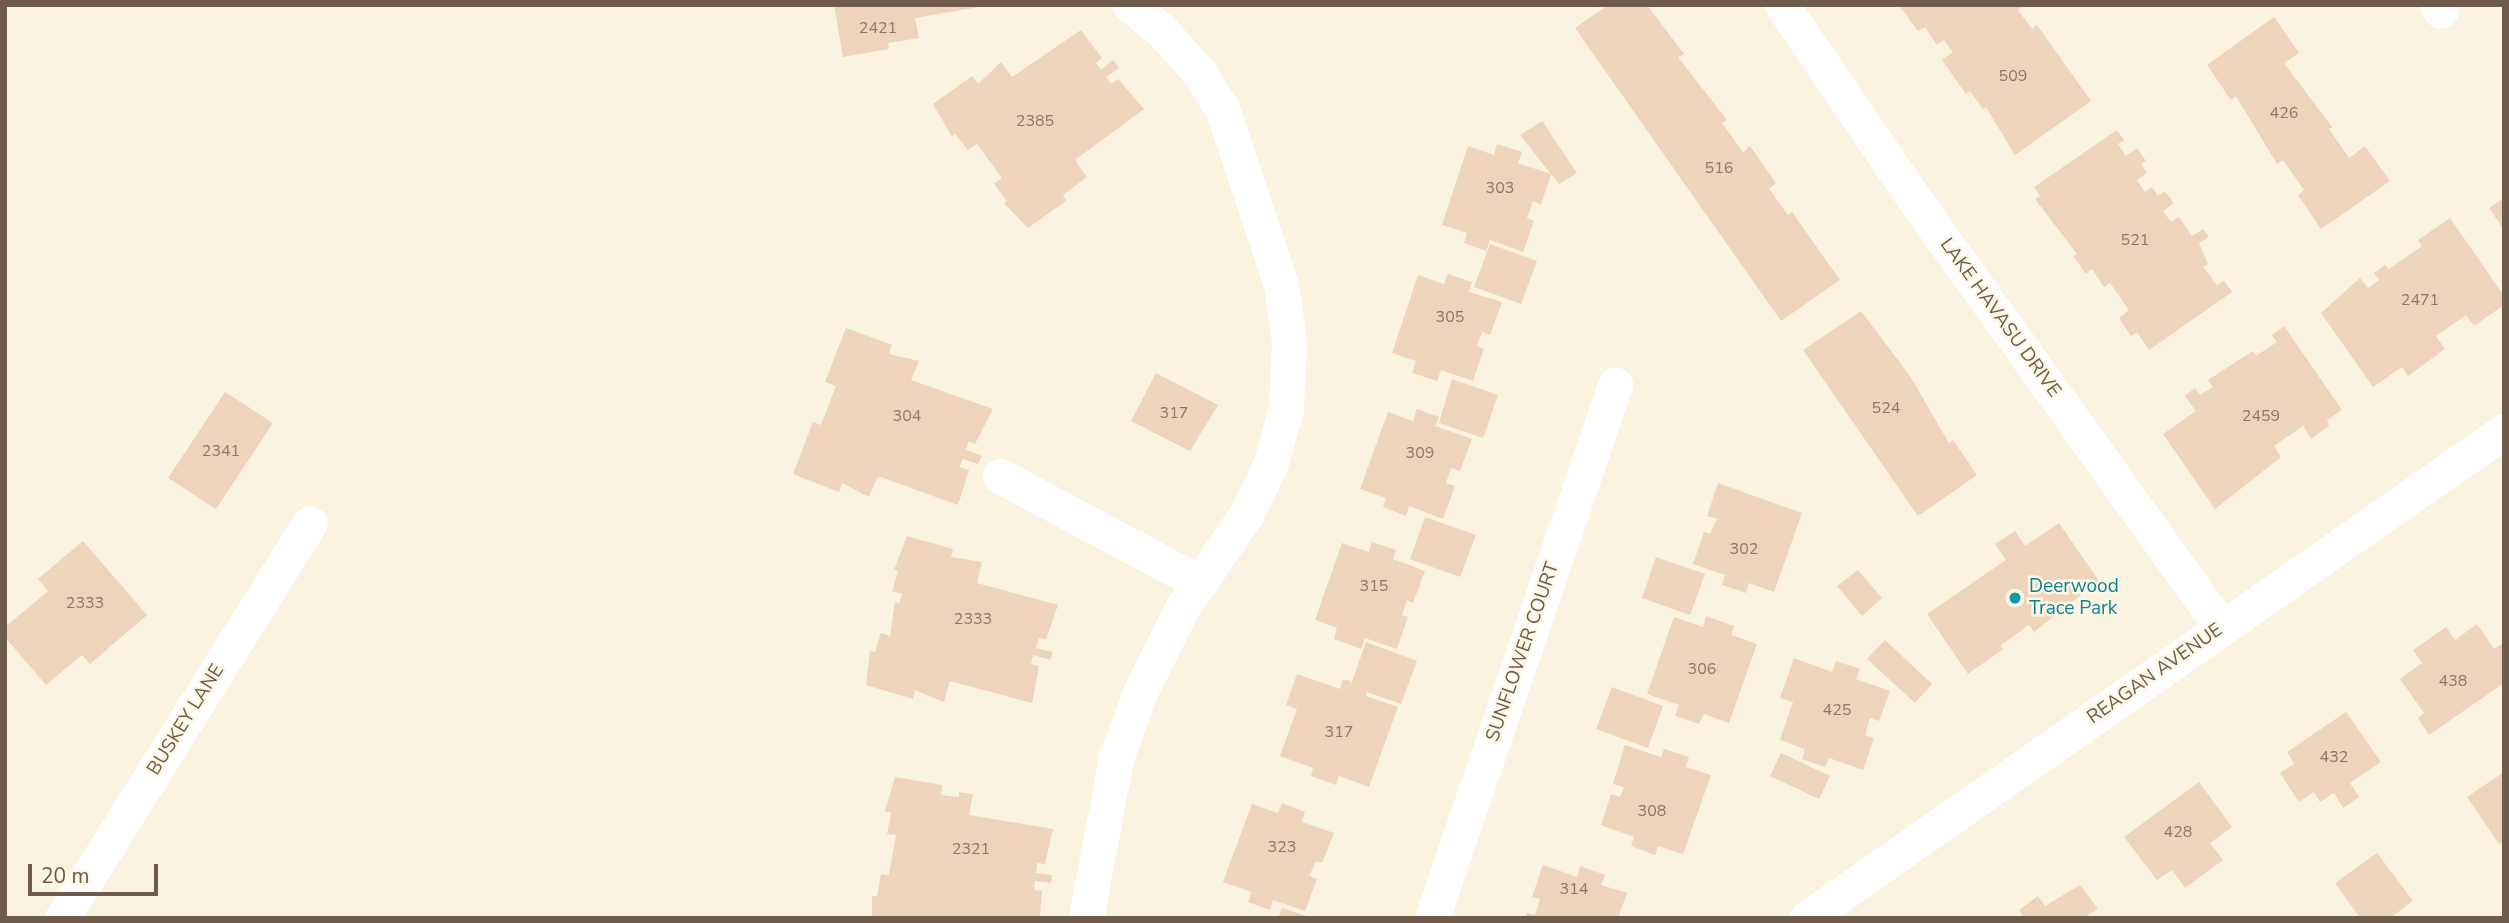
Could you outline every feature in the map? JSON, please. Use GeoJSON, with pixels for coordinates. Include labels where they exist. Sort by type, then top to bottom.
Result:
{"type":"FeatureCollection","features":[{"type":"Feature","properties":{"kind":"street"},"geometry":{"type":"LineString","coordinates":[[1086,918],[1116,758],[1141,690],[1181,610],[1247,513],[1271,463],[1286,408],[1289,341],[1281,285],[1223,111],[1199,72],[1161,30],[1130,5]]}},
{"type":"Feature","properties":{"kind":"street","name":"LAKE HAVASU DRIVE"},"geometry":{"type":"LineString","coordinates":[[1782,5],[1925,214],[2222,628]]}},
{"type":"Feature","properties":{"kind":"street","name":"SUNFLOWER COURT"},"geometry":{"type":"LineString","coordinates":[[1432,918],[1615,385]]}},
{"type":"Feature","properties":{"kind":"street","name":"REAGAN AVENUE"},"geometry":{"type":"LineString","coordinates":[[1807,918],[2504,431]]}},
{"type":"Feature","properties":{"kind":"street"},"geometry":{"type":"LineString","coordinates":[[1000,476],[1200,583]]}},
{"type":"Feature","properties":{"kind":"street","name":"BUSKEY LANE"},"geometry":{"type":"LineString","coordinates":[[62,918],[310,523]]}},
{"type":"Feature","properties":{"kind":"building"},"geometry":{"type":"Polygon","coordinates":[[[834,5],[979,7],[915,18],[919,38],[888,43],[889,49],[843,57],[834,5]]]}},
{"type":"Feature","properties":{"kind":"building"},"geometry":{"type":"Polygon","coordinates":[[[1608,5],[1647,5],[1684,54],[1678,57],[1727,120],[1722,123],[1743,152],[1750,146],[1776,183],[1769,189],[1788,215],[1792,212],[1840,280],[1781,321],[1575,28],[1608,5]]]}},
{"type":"Feature","properties":{"kind":"building"},"geometry":{"type":"Polygon","coordinates":[[[1899,5],[2024,5],[2018,10],[2032,29],[2037,25],[2091,101],[2015,155],[1986,107],[1983,109],[1970,91],[1966,94],[1942,60],[1953,52],[1944,40],[1937,45],[1925,27],[1918,31],[1899,5]]]}},
{"type":"Feature","properties":{"kind":"building"},"geometry":{"type":"Polygon","coordinates":[[[2274,17],[2299,53],[2284,63],[2332,127],[2329,129],[2349,158],[2365,146],[2390,181],[2321,229],[2298,195],[2304,190],[2283,160],[2277,164],[2236,96],[2231,100],[2207,65],[2274,17]]]}},
{"type":"Feature","properties":{"kind":"building"},"geometry":{"type":"Polygon","coordinates":[[[1081,30],[1102,58],[1096,63],[1101,70],[1113,60],[1119,68],[1106,77],[1111,84],[1118,79],[1144,109],[1075,160],[1087,177],[1063,195],[1066,201],[1028,228],[1004,203],[1007,201],[994,184],[1002,178],[977,144],[968,150],[955,134],[952,137],[933,104],[972,76],[978,84],[1001,62],[1012,77],[1081,30]]]}},
{"type":"Feature","properties":{"kind":"building"},"geometry":{"type":"Polygon","coordinates":[[[1542,121],[1577,173],[1559,184],[1520,135],[1542,121]]]}},
{"type":"Feature","properties":{"kind":"building"},"geometry":{"type":"Polygon","coordinates":[[[2117,130],[2124,140],[2118,144],[2126,156],[2137,148],[2146,161],[2141,164],[2147,173],[2137,180],[2145,192],[2152,187],[2158,196],[2165,191],[2174,203],[2163,211],[2171,222],[2179,217],[2192,236],[2203,229],[2209,237],[2199,243],[2208,264],[2203,267],[2217,285],[2224,281],[2232,292],[2149,350],[2137,332],[2131,336],[2119,318],[2129,310],[2110,283],[2104,287],[2092,269],[2086,274],[2073,256],[2077,254],[2035,199],[2040,196],[2034,187],[2117,130]]]}},
{"type":"Feature","properties":{"kind":"building"},"geometry":{"type":"Polygon","coordinates":[[[1497,144],[1522,152],[1518,163],[1551,174],[1541,205],[1533,201],[1527,218],[1534,221],[1523,252],[1490,240],[1486,251],[1464,243],[1467,233],[1442,225],[1468,146],[1494,155],[1497,144]]]}},
{"type":"Feature","properties":{"kind":"building"},"geometry":{"type":"Polygon","coordinates":[[[2504,198],[2504,230],[2489,208],[2504,198]]]}},
{"type":"Feature","properties":{"kind":"building"},"geometry":{"type":"Polygon","coordinates":[[[2450,218],[2504,296],[2504,305],[2474,326],[2466,315],[2436,336],[2445,349],[2408,376],[2402,367],[2373,387],[2321,313],[2360,278],[2368,288],[2379,280],[2374,273],[2385,265],[2389,269],[2422,246],[2418,240],[2450,218]]]}},
{"type":"Feature","properties":{"kind":"building"},"geometry":{"type":"Polygon","coordinates":[[[1490,244],[1537,261],[1521,304],[1474,287],[1490,244]]]}},
{"type":"Feature","properties":{"kind":"building"},"geometry":{"type":"Polygon","coordinates":[[[1448,274],[1472,282],[1469,292],[1502,302],[1490,335],[1482,332],[1477,346],[1484,349],[1473,381],[1441,370],[1437,381],[1412,373],[1416,361],[1392,353],[1418,275],[1444,284],[1448,274]]]}},
{"type":"Feature","properties":{"kind":"building"},"geometry":{"type":"Polygon","coordinates":[[[1861,311],[1910,376],[1949,443],[1953,440],[1977,475],[1918,516],[1803,350],[1861,311]]]}},
{"type":"Feature","properties":{"kind":"building"},"geometry":{"type":"Polygon","coordinates":[[[2284,326],[2342,410],[2327,420],[2329,426],[2311,439],[2303,426],[2274,446],[2281,457],[2215,509],[2163,434],[2196,411],[2185,396],[2195,388],[2200,395],[2213,387],[2208,380],[2253,351],[2256,356],[2277,342],[2272,335],[2284,326]]]}},
{"type":"Feature","properties":{"kind":"building"},"geometry":{"type":"Polygon","coordinates":[[[846,328],[892,345],[889,354],[919,361],[911,380],[993,409],[975,444],[969,441],[966,450],[982,456],[978,464],[963,459],[959,467],[969,470],[958,505],[878,476],[869,497],[842,483],[839,492],[793,474],[813,422],[821,425],[836,386],[825,382],[846,328]]]}},
{"type":"Feature","properties":{"kind":"building"},"geometry":{"type":"Polygon","coordinates":[[[1156,373],[1218,405],[1190,451],[1131,421],[1156,373]]]}},
{"type":"Feature","properties":{"kind":"building"},"geometry":{"type":"Polygon","coordinates":[[[1452,379],[1498,395],[1483,438],[1439,423],[1452,379]]]}},
{"type":"Feature","properties":{"kind":"building"},"geometry":{"type":"Polygon","coordinates":[[[225,392],[273,423],[216,509],[168,478],[225,392]]]}},
{"type":"Feature","properties":{"kind":"building"},"geometry":{"type":"Polygon","coordinates":[[[1417,409],[1439,417],[1435,426],[1472,439],[1460,471],[1451,468],[1446,483],[1455,486],[1443,519],[1409,506],[1406,516],[1383,507],[1386,498],[1360,489],[1388,412],[1413,421],[1417,409]]]}},
{"type":"Feature","properties":{"kind":"building"},"geometry":{"type":"Polygon","coordinates":[[[1718,483],[1802,513],[1774,592],[1749,583],[1746,593],[1722,585],[1725,575],[1693,564],[1704,532],[1710,534],[1717,519],[1707,516],[1718,483]]]}},
{"type":"Feature","properties":{"kind":"building"},"geometry":{"type":"Polygon","coordinates":[[[1425,517],[1476,535],[1460,577],[1410,559],[1425,517]]]}},
{"type":"Feature","properties":{"kind":"building","name":"Deerwood Trace Park"},"geometry":{"type":"Polygon","coordinates":[[[2059,523],[2099,581],[2034,632],[2029,625],[2001,645],[2003,649],[1968,674],[1927,614],[2006,560],[1995,544],[2015,531],[2025,546],[2059,523]]]}},
{"type":"Feature","properties":{"kind":"building"},"geometry":{"type":"Polygon","coordinates":[[[907,536],[953,549],[951,557],[982,562],[977,583],[1058,605],[1046,639],[1039,638],[1036,648],[1053,652],[1050,660],[1033,655],[1031,664],[1039,666],[1032,703],[950,681],[944,702],[915,690],[913,699],[866,685],[870,651],[875,652],[881,633],[890,636],[895,602],[899,603],[902,594],[892,591],[898,571],[894,570],[907,536]]]}},
{"type":"Feature","properties":{"kind":"building"},"geometry":{"type":"Polygon","coordinates":[[[83,541],[147,615],[90,664],[82,655],[46,685],[5,637],[5,627],[48,591],[38,579],[83,541]]]}},
{"type":"Feature","properties":{"kind":"building"},"geometry":{"type":"Polygon","coordinates":[[[1372,542],[1396,550],[1393,559],[1425,571],[1413,603],[1407,600],[1402,615],[1408,617],[1397,649],[1365,638],[1361,649],[1334,639],[1337,628],[1315,620],[1342,543],[1369,552],[1372,542]]]}},
{"type":"Feature","properties":{"kind":"building"},"geometry":{"type":"Polygon","coordinates":[[[1656,557],[1705,574],[1690,615],[1642,598],[1656,557]]]}},
{"type":"Feature","properties":{"kind":"building"},"geometry":{"type":"Polygon","coordinates":[[[1858,570],[1882,598],[1862,616],[1837,586],[1858,570]]]}},
{"type":"Feature","properties":{"kind":"building"},"geometry":{"type":"Polygon","coordinates":[[[1706,616],[1734,626],[1731,635],[1757,644],[1729,723],[1704,714],[1699,724],[1675,716],[1679,705],[1647,694],[1674,617],[1703,627],[1706,616]]]}},
{"type":"Feature","properties":{"kind":"building"},"geometry":{"type":"Polygon","coordinates":[[[2477,624],[2494,649],[2502,644],[2504,646],[2504,683],[2429,735],[2418,718],[2424,713],[2400,679],[2422,663],[2413,650],[2446,627],[2455,640],[2477,624]]]}},
{"type":"Feature","properties":{"kind":"building"},"geometry":{"type":"Polygon","coordinates":[[[1885,640],[1932,684],[1915,703],[1867,659],[1885,640]]]}},
{"type":"Feature","properties":{"kind":"building"},"geometry":{"type":"Polygon","coordinates":[[[1366,642],[1417,661],[1401,704],[1367,692],[1366,696],[1398,707],[1369,787],[1339,776],[1336,785],[1311,776],[1313,768],[1280,756],[1297,709],[1286,705],[1297,674],[1340,689],[1343,679],[1351,681],[1350,687],[1366,642]]]}},
{"type":"Feature","properties":{"kind":"building"},"geometry":{"type":"Polygon","coordinates":[[[1794,658],[1832,672],[1836,661],[1860,669],[1856,679],[1890,691],[1879,721],[1870,718],[1865,735],[1874,738],[1863,770],[1829,758],[1825,767],[1802,759],[1805,749],[1780,740],[1793,702],[1780,698],[1794,658]]]}},
{"type":"Feature","properties":{"kind":"building"},"geometry":{"type":"Polygon","coordinates":[[[1612,687],[1663,706],[1648,748],[1596,729],[1612,687]]]}},
{"type":"Feature","properties":{"kind":"building"},"geometry":{"type":"Polygon","coordinates":[[[2346,712],[2381,762],[2350,783],[2359,797],[2343,808],[2334,793],[2320,802],[2314,792],[2299,802],[2280,773],[2294,764],[2287,752],[2346,712]]]}},
{"type":"Feature","properties":{"kind":"building"},"geometry":{"type":"Polygon","coordinates":[[[1625,745],[1661,757],[1664,749],[1689,757],[1686,767],[1711,775],[1683,854],[1658,846],[1655,855],[1631,846],[1634,837],[1601,825],[1611,794],[1620,797],[1624,787],[1613,784],[1625,745]]]}},
{"type":"Feature","properties":{"kind":"building"},"geometry":{"type":"Polygon","coordinates":[[[1781,753],[1830,776],[1819,799],[1770,776],[1781,753]]]}},
{"type":"Feature","properties":{"kind":"building"},"geometry":{"type":"Polygon","coordinates":[[[2504,772],[2504,840],[2499,844],[2467,797],[2504,772]]]}},
{"type":"Feature","properties":{"kind":"building"},"geometry":{"type":"Polygon","coordinates":[[[895,777],[942,785],[941,795],[959,797],[959,792],[973,794],[969,815],[1053,829],[1045,864],[1037,863],[1036,873],[1052,875],[1051,883],[1035,881],[1034,890],[1042,891],[1040,918],[872,918],[872,896],[877,896],[881,874],[889,875],[896,835],[887,834],[891,813],[885,811],[895,777]]]}},
{"type":"Feature","properties":{"kind":"building"},"geometry":{"type":"Polygon","coordinates":[[[2199,782],[2232,827],[2210,843],[2223,860],[2185,888],[2172,870],[2157,880],[2124,837],[2199,782]]]}},
{"type":"Feature","properties":{"kind":"building"},"geometry":{"type":"Polygon","coordinates":[[[1282,803],[1305,812],[1302,822],[1334,833],[1322,863],[1316,861],[1309,876],[1317,879],[1305,911],[1273,900],[1270,910],[1248,902],[1252,892],[1223,882],[1252,804],[1278,813],[1282,803]]]}},
{"type":"Feature","properties":{"kind":"building"},"geometry":{"type":"Polygon","coordinates":[[[2377,853],[2413,901],[2390,918],[2360,918],[2335,883],[2377,853]]]}},
{"type":"Feature","properties":{"kind":"building"},"geometry":{"type":"Polygon","coordinates":[[[1543,865],[1577,877],[1580,866],[1605,875],[1601,885],[1627,893],[1618,918],[1525,918],[1527,913],[1535,915],[1540,899],[1532,897],[1543,865]]]}},
{"type":"Feature","properties":{"kind":"building"},"geometry":{"type":"Polygon","coordinates":[[[2080,885],[2098,909],[2084,918],[2024,918],[2019,910],[2038,896],[2045,906],[2080,885]]]}},
{"type":"Feature","properties":{"kind":"building"},"geometry":{"type":"Polygon","coordinates":[[[1282,908],[1310,917],[1310,918],[1278,918],[1282,908]]]}},
{"type":"Feature","properties":{"kind":"place","name":"Deerwood Trace Park"},"geometry":{"type":"Point","coordinates":[2015,598]}}]}
